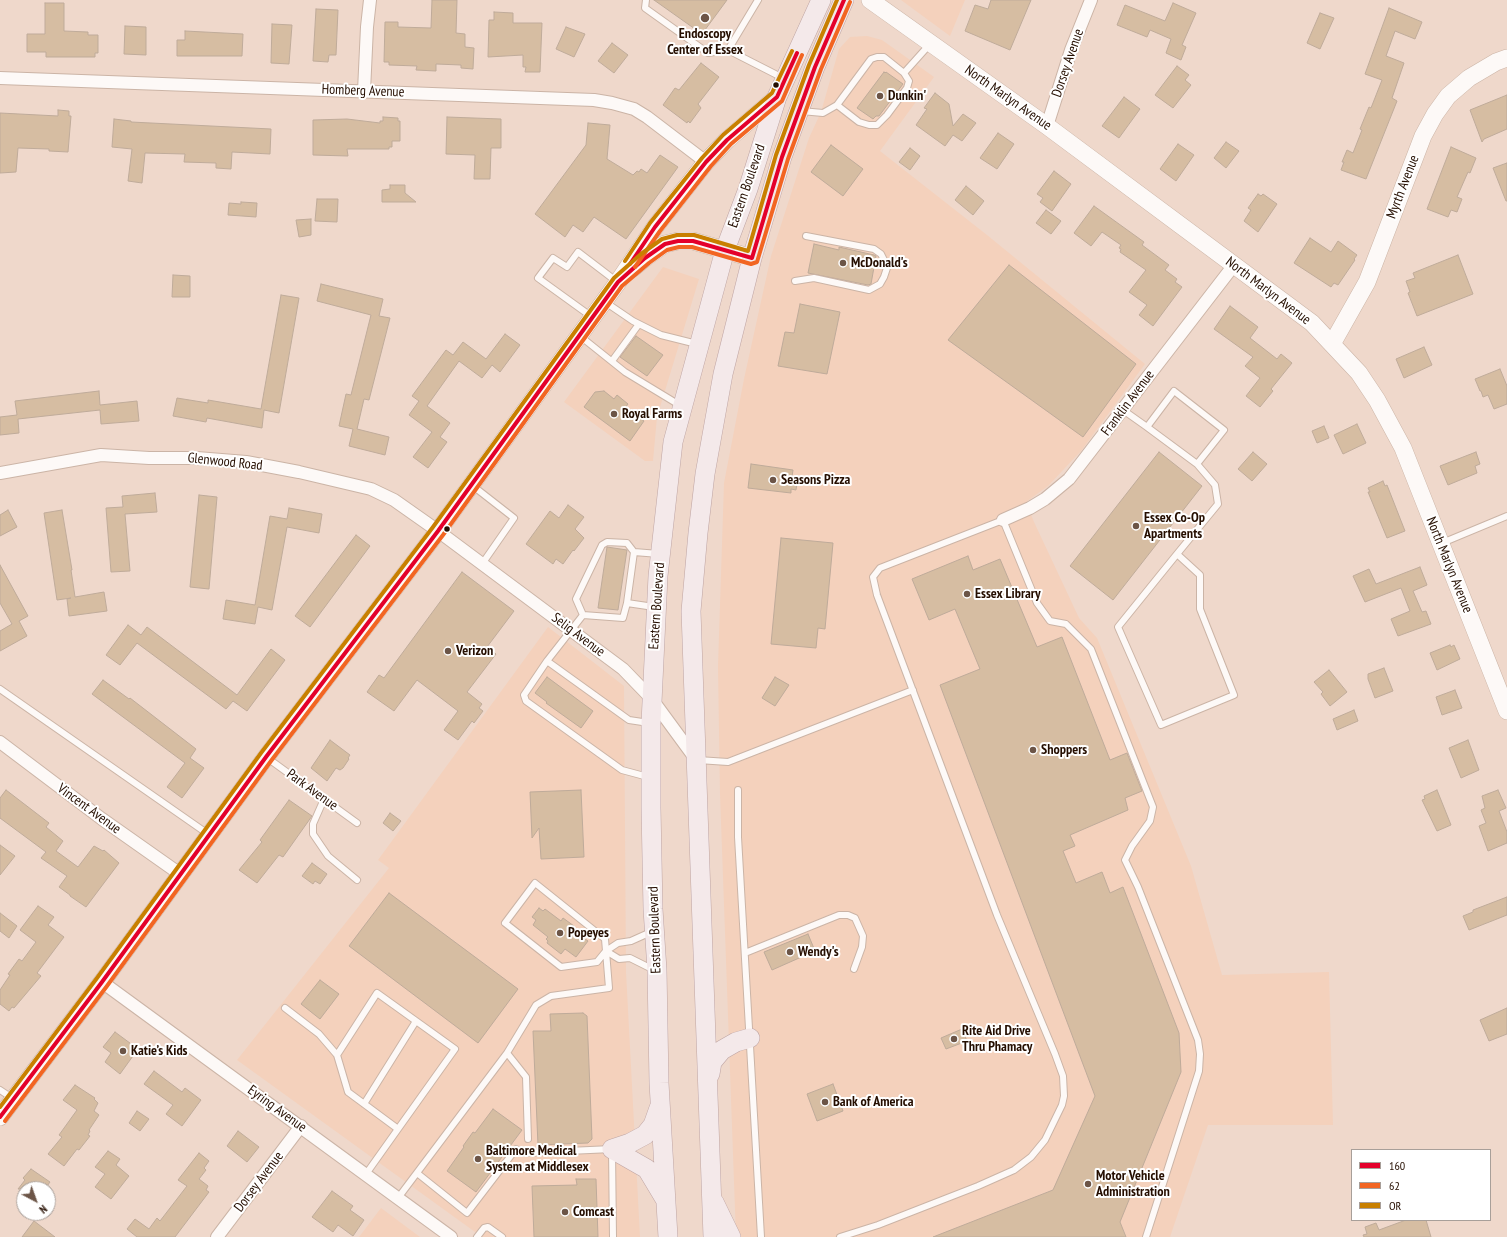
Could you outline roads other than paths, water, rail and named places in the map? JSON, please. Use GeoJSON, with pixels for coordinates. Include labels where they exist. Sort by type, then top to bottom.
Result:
{"type":"FeatureCollection","features":[{"type":"Feature","properties":{"kind":"main road","name":"Eastern Boulevard"},"geometry":{"type":"LineString","coordinates":[[668,1237],[660,1104],[654,931],[651,698],[656,607],[673,442],[725,250],[748,189],[777,98],[821,0]]}},
{"type":"Feature","properties":{"kind":"main road","name":"Eastern Boulevard"},"geometry":{"type":"LineString","coordinates":[[713,1237],[691,611],[704,474],[723,374],[752,258],[778,170],[799,111],[815,67],[844,0]]}},
{"type":"Feature","properties":{"kind":"main road"},"geometry":{"type":"LineString","coordinates":[[708,1081],[712,1062],[722,1050],[736,1042],[750,1038]]}},
{"type":"Feature","properties":{"kind":"main road"},"geometry":{"type":"LineString","coordinates":[[612,1149],[630,1143],[645,1135],[653,1125],[660,1104]]}},
{"type":"Feature","properties":{"kind":"main road"},"geometry":{"type":"LineString","coordinates":[[612,1149],[647,1169],[667,1202]]}},
{"type":"Feature","properties":{"kind":"main road"},"geometry":{"type":"LineString","coordinates":[[712,1197],[731,1237]]}},
{"type":"Feature","properties":{"kind":"street"},"geometry":{"type":"LineString","coordinates":[[364,91],[367,27],[370,0]]}},
{"type":"Feature","properties":{"kind":"street","name":"North Marlyn Avenue"},"geometry":{"type":"LineString","coordinates":[[870,0],[1047,126],[1312,323],[1359,373],[1391,423],[1403,448],[1507,711]]}},
{"type":"Feature","properties":{"kind":"street","name":"Dorsey Avenue"},"geometry":{"type":"LineString","coordinates":[[1047,126],[1071,50],[1091,0]]}},
{"type":"Feature","properties":{"kind":"street","name":"Myrth Avenue"},"geometry":{"type":"LineString","coordinates":[[1332,344],[1367,282],[1423,136],[1435,114],[1448,96],[1470,78],[1496,62],[1507,58]]}},
{"type":"Feature","properties":{"kind":"street","name":"Homberg Avenue"},"geometry":{"type":"LineString","coordinates":[[0,78],[594,100],[634,109],[647,117],[706,162]]}},
{"type":"Feature","properties":{"kind":"street"},"geometry":{"type":"LineString","coordinates":[[0,1117],[7,1094],[102,982],[266,757],[438,531],[618,282],[655,227],[706,162],[727,140],[777,98]]}},
{"type":"Feature","properties":{"kind":"street"},"geometry":{"type":"LineString","coordinates":[[618,282],[645,258],[665,244],[678,241],[693,241],[752,258]]}},
{"type":"Feature","properties":{"kind":"street","name":"Franklin Avenue"},"geometry":{"type":"LineString","coordinates":[[1003,520],[1030,508],[1045,499],[1069,479],[1124,410],[1234,265]]}},
{"type":"Feature","properties":{"kind":"street","name":"Glenwood Road"},"geometry":{"type":"LineString","coordinates":[[0,473],[101,455],[149,458],[197,458],[246,462],[299,472],[371,489],[394,500],[438,531]]}},
{"type":"Feature","properties":{"kind":"street","name":"Selig Avenue"},"geometry":{"type":"LineString","coordinates":[[438,531],[623,669],[651,698],[697,760]]}},
{"type":"Feature","properties":{"kind":"street","name":"Vincent Avenue"},"geometry":{"type":"LineString","coordinates":[[0,742],[102,819],[180,874]]}},
{"type":"Feature","properties":{"kind":"street","name":"Eyring Avenue"},"geometry":{"type":"LineString","coordinates":[[102,982],[451,1237]]}},
{"type":"Feature","properties":{"kind":"street","name":"Dorsey Avenue"},"geometry":{"type":"LineString","coordinates":[[217,1237],[301,1126]]}},
{"type":"Feature","properties":{"kind":"lane"},"geometry":{"type":"LineString","coordinates":[[646,0],[645,8],[708,53],[728,50],[786,79]]}},
{"type":"Feature","properties":{"kind":"lane"},"geometry":{"type":"LineString","coordinates":[[728,50],[758,0]]}},
{"type":"Feature","properties":{"kind":"lane"},"geometry":{"type":"LineString","coordinates":[[904,73],[931,43]]}},
{"type":"Feature","properties":{"kind":"lane"},"geometry":{"type":"LineString","coordinates":[[799,111],[823,113],[837,105],[871,59],[877,57],[884,57],[904,73],[909,81],[907,88],[887,115],[877,125],[869,125],[859,122],[837,105]]}},
{"type":"Feature","properties":{"kind":"lane"},"geometry":{"type":"LineString","coordinates":[[795,280],[814,278],[869,290],[880,284],[887,268],[881,254],[874,249],[806,236]]}},
{"type":"Feature","properties":{"kind":"lane"},"geometry":{"type":"LineString","coordinates":[[592,317],[538,278],[553,258],[567,267],[578,252],[618,282]]}},
{"type":"Feature","properties":{"kind":"lane"},"geometry":{"type":"LineString","coordinates":[[604,301],[639,324],[661,335],[699,344]]}},
{"type":"Feature","properties":{"kind":"lane"},"geometry":{"type":"LineString","coordinates":[[612,361],[639,324]]}},
{"type":"Feature","properties":{"kind":"lane"},"geometry":{"type":"LineString","coordinates":[[579,336],[625,372],[683,406]]}},
{"type":"Feature","properties":{"kind":"lane"},"geometry":{"type":"LineString","coordinates":[[1147,427],[1174,391],[1224,430],[1197,464]]}},
{"type":"Feature","properties":{"kind":"lane"},"geometry":{"type":"LineString","coordinates":[[1124,410],[1197,464],[1215,485],[1218,504],[1177,554],[1118,627],[1161,725],[1234,695],[1200,609],[1200,574],[1177,554]]}},
{"type":"Feature","properties":{"kind":"lane"},"geometry":{"type":"LineString","coordinates":[[471,485],[514,518],[482,564]]}},
{"type":"Feature","properties":{"kind":"lane"},"geometry":{"type":"LineString","coordinates":[[1440,543],[1507,516]]}},
{"type":"Feature","properties":{"kind":"lane"},"geometry":{"type":"LineString","coordinates":[[840,1237],[878,1225],[978,1186],[1014,1170],[1031,1157],[1045,1140],[1062,1106],[1065,1086],[1063,1076],[1008,944],[877,595],[873,577],[880,568],[1003,520],[1037,603],[1050,621],[1066,624],[1091,649],[1153,806],[1150,821],[1132,846],[1126,860],[1198,1040],[1200,1054],[1199,1071],[1146,1237]]}},
{"type":"Feature","properties":{"kind":"lane"},"geometry":{"type":"LineString","coordinates":[[607,542],[627,543],[634,552],[627,603],[623,618],[583,615],[576,599],[602,545],[607,542]]}},
{"type":"Feature","properties":{"kind":"lane"},"geometry":{"type":"LineString","coordinates":[[634,552],[661,554]]}},
{"type":"Feature","properties":{"kind":"lane"},"geometry":{"type":"LineString","coordinates":[[627,603],[656,607]]}},
{"type":"Feature","properties":{"kind":"lane"},"geometry":{"type":"LineString","coordinates":[[583,615],[547,661],[524,695],[526,701],[622,770],[651,777]]}},
{"type":"Feature","properties":{"kind":"lane"},"geometry":{"type":"LineString","coordinates":[[547,661],[629,720],[651,723]]}},
{"type":"Feature","properties":{"kind":"lane"},"geometry":{"type":"LineString","coordinates":[[0,688],[209,835]]}},
{"type":"Feature","properties":{"kind":"lane"},"geometry":{"type":"LineString","coordinates":[[697,760],[728,762],[913,690]]}},
{"type":"Feature","properties":{"kind":"lane","name":"Park Avenue"},"geometry":{"type":"LineString","coordinates":[[266,757],[357,824]]}},
{"type":"Feature","properties":{"kind":"lane"},"geometry":{"type":"LineString","coordinates":[[738,790],[738,837],[761,1237]]}},
{"type":"Feature","properties":{"kind":"lane"},"geometry":{"type":"LineString","coordinates":[[324,799],[313,824],[313,834],[328,856],[357,880]]}},
{"type":"Feature","properties":{"kind":"lane"},"geometry":{"type":"LineString","coordinates":[[398,1198],[507,1053],[536,1006],[551,996],[609,988],[606,951],[605,939],[535,883],[505,922],[561,967],[597,962],[606,951],[618,943],[632,941],[654,931]]}},
{"type":"Feature","properties":{"kind":"lane"},"geometry":{"type":"LineString","coordinates":[[745,953],[839,915],[848,915],[855,918],[863,936],[862,947],[854,969]]}},
{"type":"Feature","properties":{"kind":"lane"},"geometry":{"type":"LineString","coordinates":[[606,951],[619,959],[630,958],[656,970]]}},
{"type":"Feature","properties":{"kind":"lane"},"geometry":{"type":"LineString","coordinates":[[337,1055],[377,993],[455,1049],[366,1174]]}},
{"type":"Feature","properties":{"kind":"lane"},"geometry":{"type":"LineString","coordinates":[[285,1008],[319,1034],[337,1055],[348,1092],[398,1129]]}},
{"type":"Feature","properties":{"kind":"lane"},"geometry":{"type":"LineString","coordinates":[[364,1104],[416,1021]]}},
{"type":"Feature","properties":{"kind":"lane"},"geometry":{"type":"LineString","coordinates":[[507,1053],[526,1077],[528,1138]]}},
{"type":"Feature","properties":{"kind":"lane"},"geometry":{"type":"LineString","coordinates":[[417,1173],[467,1213],[516,1149],[524,1153],[612,1149],[613,1237]]}},
{"type":"Feature","properties":{"kind":"lane"},"geometry":{"type":"LineString","coordinates":[[477,1237],[484,1228],[488,1227],[502,1237]]}},
{"type":"Feature","properties":{"kind":"place","name":"Endoscopy Center of Essex"},"geometry":{"type":"Point","coordinates":[705,18]}},
{"type":"Feature","properties":{"kind":"place","name":"Dunkin'"},"geometry":{"type":"Point","coordinates":[880,96]}},
{"type":"Feature","properties":{"kind":"place","name":"McDonald's"},"geometry":{"type":"Point","coordinates":[843,263]}},
{"type":"Feature","properties":{"kind":"place","name":"Royal Farms"},"geometry":{"type":"Point","coordinates":[614,414]}},
{"type":"Feature","properties":{"kind":"place","name":"Seasons Pizza"},"geometry":{"type":"Point","coordinates":[773,480]}},
{"type":"Feature","properties":{"kind":"place","name":"Essex Co-Op Apartments"},"geometry":{"type":"Point","coordinates":[1136,526]}},
{"type":"Feature","properties":{"kind":"place","name":"Essex Library"},"geometry":{"type":"Point","coordinates":[967,594]}},
{"type":"Feature","properties":{"kind":"place","name":"Verizon"},"geometry":{"type":"Point","coordinates":[448,651]}},
{"type":"Feature","properties":{"kind":"place","name":"Shoppers"},"geometry":{"type":"Point","coordinates":[1033,750]}},
{"type":"Feature","properties":{"kind":"place","name":"Popeyes"},"geometry":{"type":"Point","coordinates":[560,933]}},
{"type":"Feature","properties":{"kind":"place","name":"Wendy's"},"geometry":{"type":"Point","coordinates":[790,952]}},
{"type":"Feature","properties":{"kind":"place","name":"Rite Aid Drive Thru Phamacy"},"geometry":{"type":"Point","coordinates":[954,1039]}},
{"type":"Feature","properties":{"kind":"place","name":"Katie’s Kids"},"geometry":{"type":"Point","coordinates":[123,1051]}},
{"type":"Feature","properties":{"kind":"place","name":"Bank of America"},"geometry":{"type":"Point","coordinates":[825,1102]}},
{"type":"Feature","properties":{"kind":"place","name":"Baltimore Medical System at Middlesex"},"geometry":{"type":"Point","coordinates":[478,1159]}},
{"type":"Feature","properties":{"kind":"place","name":"Motor Vehicle Administration"},"geometry":{"type":"Point","coordinates":[1088,1184]}},
{"type":"Feature","properties":{"kind":"place","name":"Comcast"},"geometry":{"type":"Point","coordinates":[565,1212]}}]}
